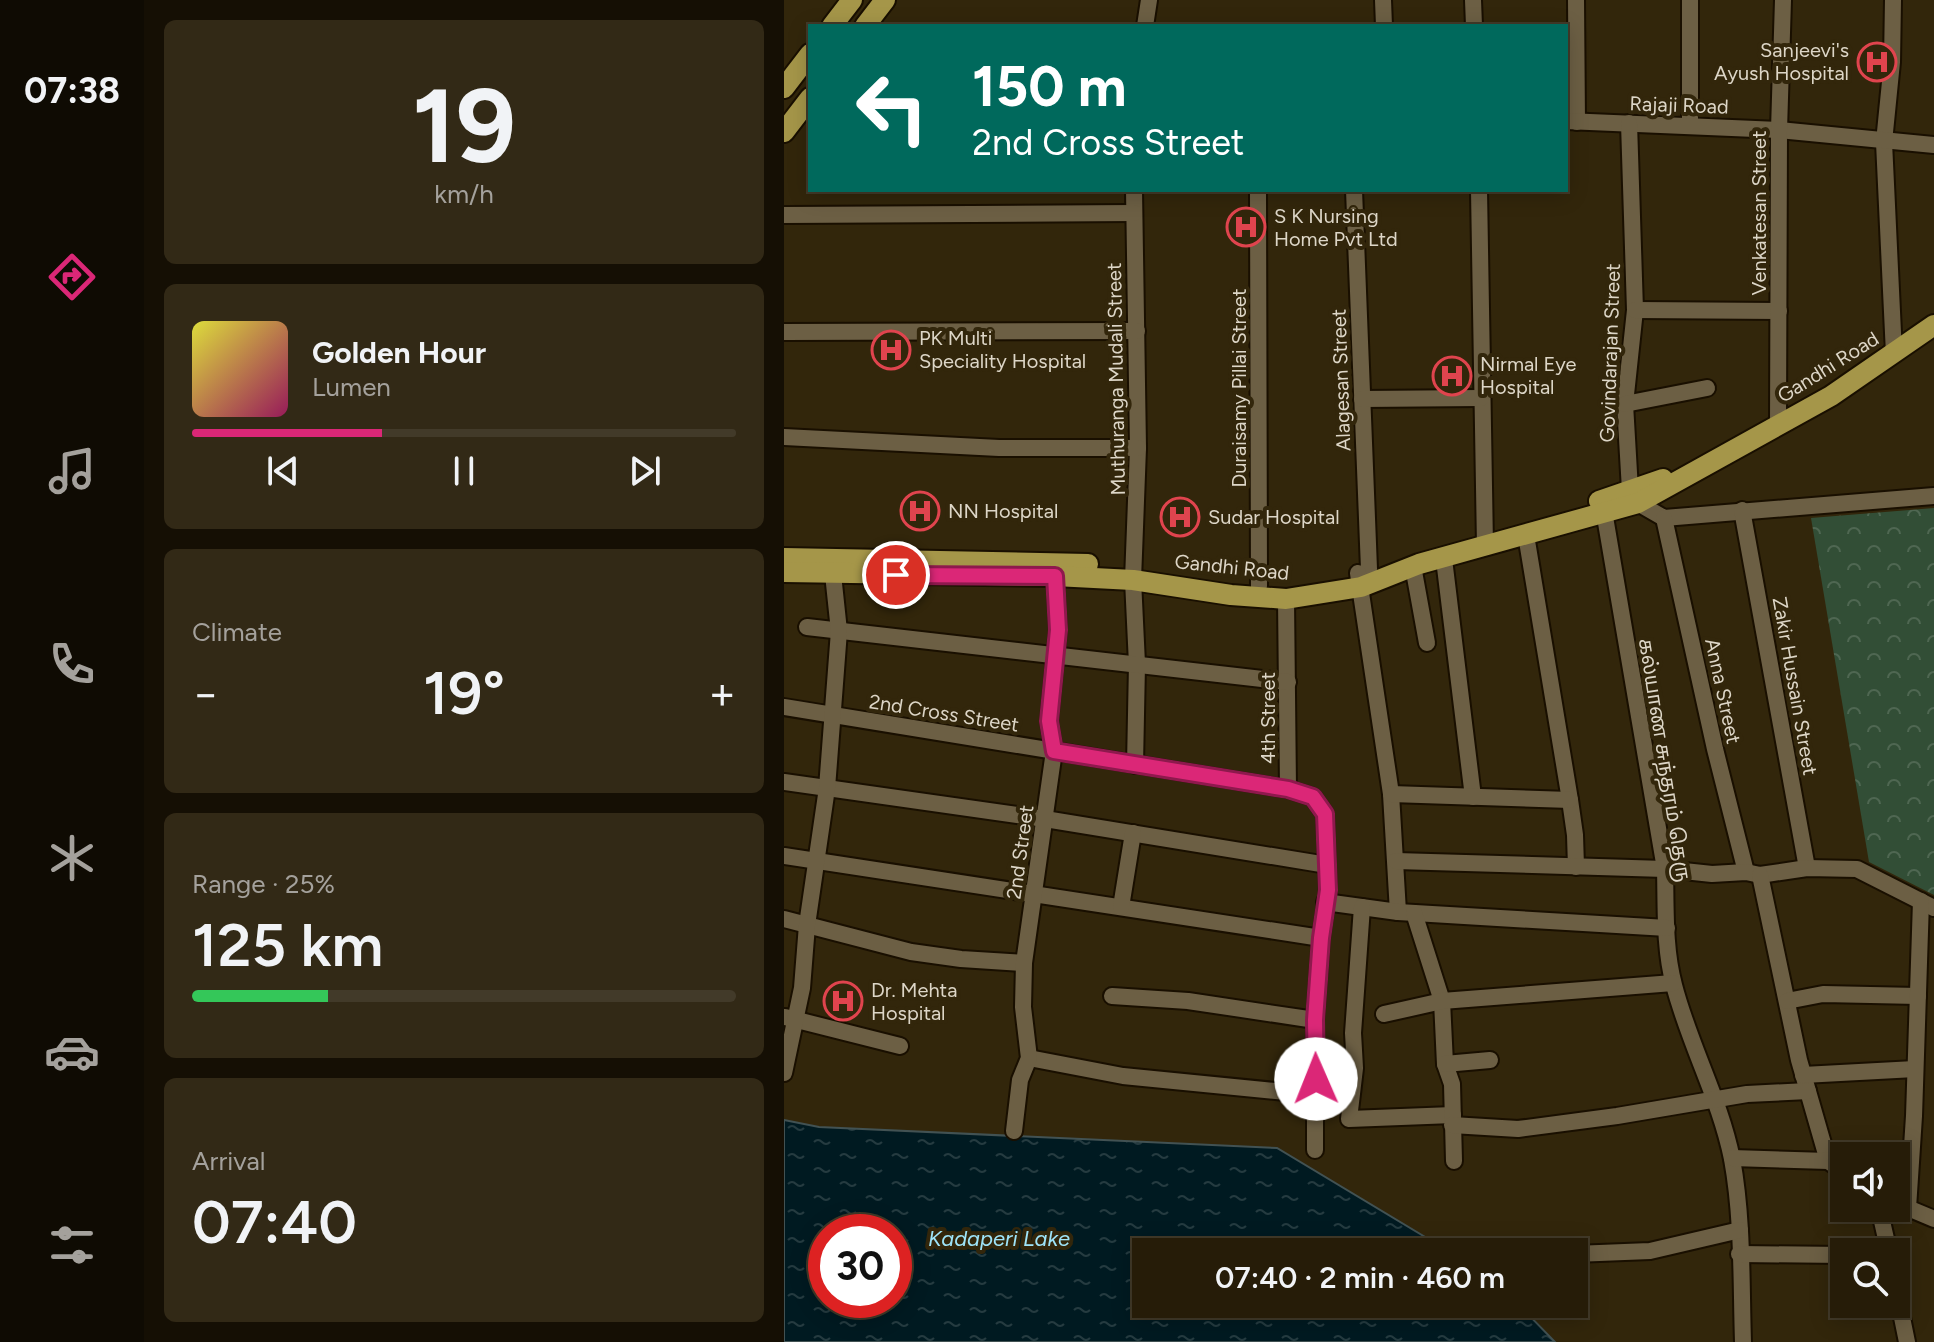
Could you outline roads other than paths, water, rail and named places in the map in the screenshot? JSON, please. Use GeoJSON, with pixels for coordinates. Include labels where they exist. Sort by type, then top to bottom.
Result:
{"type":"FeatureCollection","features":[{"type":"Feature","properties":{"kind":"main road"},"geometry":{"type":"LineString","coordinates":[[834,24],[852,0]]}},
{"type":"Feature","properties":{"kind":"main road"},"geometry":{"type":"LineString","coordinates":[[867,24],[885,0]]}},
{"type":"Feature","properties":{"kind":"main road"},"geometry":{"type":"LineString","coordinates":[[784,88],[808,57]]}},
{"type":"Feature","properties":{"kind":"main road"},"geometry":{"type":"LineString","coordinates":[[784,132],[806,111]]}},
{"type":"Feature","properties":{"kind":"main road","name":"Gandhi Road"},"geometry":{"type":"LineString","coordinates":[[784,558],[1052,562],[1134,574],[1259,586],[1285,586],[1363,576],[1413,566],[1444,559],[1484,540],[1526,535],[1604,511],[1700,467],[1778,426],[1894,354],[1934,325]]}},
{"type":"Feature","properties":{"kind":"main road","name":"Gandhi Road"},"geometry":{"type":"LineString","coordinates":[[784,572],[1055,576],[1134,574],[1231,595],[1286,599],[1484,540],[1595,503],[1634,496]]}},
{"type":"Feature","properties":{"kind":"street"},"geometry":{"type":"LineString","coordinates":[[1145,24],[1149,0]]}},
{"type":"Feature","properties":{"kind":"street"},"geometry":{"type":"LineString","coordinates":[[1383,0],[1384,24]]}},
{"type":"Feature","properties":{"kind":"street"},"geometry":{"type":"LineString","coordinates":[[1473,0],[1474,24]]}},
{"type":"Feature","properties":{"kind":"street"},"geometry":{"type":"LineString","coordinates":[[1572,121],[1576,0]]}},
{"type":"Feature","properties":{"kind":"street"},"geometry":{"type":"LineString","coordinates":[[1690,0],[1690,125]]}},
{"type":"Feature","properties":{"kind":"street","name":"Venkatesan Street"},"geometry":{"type":"LineString","coordinates":[[1778,426],[1779,130],[1783,0]]}},
{"type":"Feature","properties":{"kind":"street"},"geometry":{"type":"LineString","coordinates":[[1893,0],[1892,62],[1884,142],[1894,354]]}},
{"type":"Feature","properties":{"kind":"street","name":"Rajaji Road"},"geometry":{"type":"LineString","coordinates":[[1572,121],[1779,130],[1934,145]]}},
{"type":"Feature","properties":{"kind":"street","name":"Govindarajan Street"},"geometry":{"type":"LineString","coordinates":[[1629,123],[1635,310],[1625,404],[1634,496]]}},
{"type":"Feature","properties":{"kind":"street","name":"Muthuranga Mudali Street"},"geometry":{"type":"LineString","coordinates":[[1134,192],[1138,448],[1134,574],[1137,664],[1135,765]]}},
{"type":"Feature","properties":{"kind":"street","name":"Duraisamy Pillai Street"},"geometry":{"type":"LineString","coordinates":[[1258,192],[1259,586]]}},
{"type":"Feature","properties":{"kind":"street","name":"Alagesan Street"},"geometry":{"type":"LineString","coordinates":[[1354,192],[1362,399],[1363,576],[1391,794],[1396,861],[1406,912],[1442,1001],[1445,1064],[1452,1084],[1454,1161]]}},
{"type":"Feature","properties":{"kind":"street"},"geometry":{"type":"LineString","coordinates":[[1479,192],[1484,540]]}},
{"type":"Feature","properties":{"kind":"street"},"geometry":{"type":"LineString","coordinates":[[784,215],[1134,213]]}},
{"type":"Feature","properties":{"kind":"street"},"geometry":{"type":"LineString","coordinates":[[1635,310],[1779,311]]}},
{"type":"Feature","properties":{"kind":"street"},"geometry":{"type":"LineString","coordinates":[[784,332],[1137,331]]}},
{"type":"Feature","properties":{"kind":"street"},"geometry":{"type":"LineString","coordinates":[[1625,404],[1707,388]]}},
{"type":"Feature","properties":{"kind":"street"},"geometry":{"type":"LineString","coordinates":[[1362,399],[1481,398]]}},
{"type":"Feature","properties":{"kind":"street"},"geometry":{"type":"LineString","coordinates":[[784,437],[999,448],[1138,448]]}},
{"type":"Feature","properties":{"kind":"street"},"geometry":{"type":"LineString","coordinates":[[1634,496],[1664,518],[1934,496]]}},
{"type":"Feature","properties":{"kind":"street","name":"Zakir Hussain Street"},"geometry":{"type":"LineString","coordinates":[[1742,510],[1807,868]]}},
{"type":"Feature","properties":{"kind":"street","name":"கல்யாண சுந்தரம் தெரு"},"geometry":{"type":"LineString","coordinates":[[1604,511],[1665,869],[1673,983],[1732,1158],[1740,1230],[1743,1342]]}},
{"type":"Feature","properties":{"kind":"street","name":"Anna Street"},"geometry":{"type":"LineString","coordinates":[[1664,518],[1715,749],[1753,874],[1828,1161]]}},
{"type":"Feature","properties":{"kind":"street"},"geometry":{"type":"LineString","coordinates":[[1526,535],[1570,800],[1576,867]]}},
{"type":"Feature","properties":{"kind":"street"},"geometry":{"type":"LineString","coordinates":[[1444,559],[1473,797]]}},
{"type":"Feature","properties":{"kind":"street"},"geometry":{"type":"LineString","coordinates":[[1413,566],[1427,643]]}},
{"type":"Feature","properties":{"kind":"street"},"geometry":{"type":"LineString","coordinates":[[784,1073],[789,1018],[802,988],[807,925],[827,788],[839,631],[833,574]]}},
{"type":"Feature","properties":{"kind":"street","name":"2nd Street"},"geometry":{"type":"LineString","coordinates":[[1014,1131],[1020,1080],[1029,1058],[1023,1007],[1024,963],[1054,751],[1049,721],[1058,630],[1055,576]]}},
{"type":"Feature","properties":{"kind":"street","name":"4th Street"},"geometry":{"type":"LineString","coordinates":[[1286,599],[1288,789],[1313,797],[1325,814],[1328,890],[1315,1020],[1315,1150]]}},
{"type":"Feature","properties":{"kind":"street"},"geometry":{"type":"LineString","coordinates":[[807,627],[1288,682]]}},
{"type":"Feature","properties":{"kind":"street","name":"2nd Cross Street"},"geometry":{"type":"LineString","coordinates":[[784,707],[1288,789]]}},
{"type":"Feature","properties":{"kind":"street"},"geometry":{"type":"LineString","coordinates":[[784,782],[1045,819],[1327,865]]}},
{"type":"Feature","properties":{"kind":"street"},"geometry":{"type":"LineString","coordinates":[[1391,794],[1570,800]]}},
{"type":"Feature","properties":{"kind":"street"},"geometry":{"type":"LineString","coordinates":[[1121,907],[1133,833]]}},
{"type":"Feature","properties":{"kind":"street"},"geometry":{"type":"LineString","coordinates":[[784,856],[1321,938]]}},
{"type":"Feature","properties":{"kind":"street"},"geometry":{"type":"LineString","coordinates":[[1396,861],[1665,869],[1712,874],[1753,874],[1807,868],[1857,869],[1927,905],[1908,1142]]}},
{"type":"Feature","properties":{"kind":"street"},"geometry":{"type":"LineString","coordinates":[[1325,902],[1406,912],[1667,928]]}},
{"type":"Feature","properties":{"kind":"street"},"geometry":{"type":"LineString","coordinates":[[1362,907],[1353,1033],[1355,1068],[1349,1119],[1453,1120],[1518,1129],[1617,1116],[1806,1083],[1915,1069]]}},
{"type":"Feature","properties":{"kind":"street"},"geometry":{"type":"LineString","coordinates":[[784,919],[911,952],[1024,963]]}},
{"type":"Feature","properties":{"kind":"street"},"geometry":{"type":"LineString","coordinates":[[1384,1014],[1442,1001],[1673,983]]}},
{"type":"Feature","properties":{"kind":"street"},"geometry":{"type":"LineString","coordinates":[[1787,1001],[1823,994],[1918,996]]}},
{"type":"Feature","properties":{"kind":"street"},"geometry":{"type":"LineString","coordinates":[[1112,996],[1188,1001],[1315,1020]]}},
{"type":"Feature","properties":{"kind":"street"},"geometry":{"type":"LineString","coordinates":[[789,1018],[900,1046]]}},
{"type":"Feature","properties":{"kind":"street"},"geometry":{"type":"LineString","coordinates":[[1029,1058],[1123,1076],[1316,1095]]}},
{"type":"Feature","properties":{"kind":"street"},"geometry":{"type":"LineString","coordinates":[[1445,1064],[1490,1060]]}},
{"type":"Feature","properties":{"kind":"street"},"geometry":{"type":"LineString","coordinates":[[1732,1158],[1828,1161]]}},
{"type":"Feature","properties":{"kind":"street"},"geometry":{"type":"LineString","coordinates":[[1910,1208],[1934,1219]]}},
{"type":"Feature","properties":{"kind":"street"},"geometry":{"type":"LineString","coordinates":[[1588,1253],[1650,1251],[1740,1230]]}},
{"type":"Feature","properties":{"kind":"street"},"geometry":{"type":"LineString","coordinates":[[1739,1254],[1830,1255]]}},
{"type":"Feature","properties":{"kind":"street"},"geometry":{"type":"LineString","coordinates":[[1902,1318],[1907,1342]]}},
{"type":"Feature","properties":{"kind":"water","name":"Kadaperi Lake"},"geometry":{"type":"Polygon","coordinates":[[[784,1120],[819,1127],[1277,1148],[1427,1238],[1132,1238],[1132,1318],[1532,1318],[1555,1342],[784,1342],[784,1120]]]}},
{"type":"Feature","properties":{"kind":"place","name":"Sanjeevi's Ayush Hospital"},"geometry":{"type":"Point","coordinates":[1877,62]}},
{"type":"Feature","properties":{"kind":"place","name":"S K Nursing Home Pvt Ltd"},"geometry":{"type":"Point","coordinates":[1246,227]}},
{"type":"Feature","properties":{"kind":"place","name":"PK Multi Speciality Hospital"},"geometry":{"type":"Point","coordinates":[891,350]}},
{"type":"Feature","properties":{"kind":"place","name":"Nirmal Eye Hospital"},"geometry":{"type":"Point","coordinates":[1452,376]}},
{"type":"Feature","properties":{"kind":"place","name":"NN Hospital"},"geometry":{"type":"Point","coordinates":[920,511]}},
{"type":"Feature","properties":{"kind":"place","name":"Sudar Hospital"},"geometry":{"type":"Point","coordinates":[1180,517]}},
{"type":"Feature","properties":{"kind":"place","name":"Dr. Mehta Hospital"},"geometry":{"type":"Point","coordinates":[843,1001]}}]}
